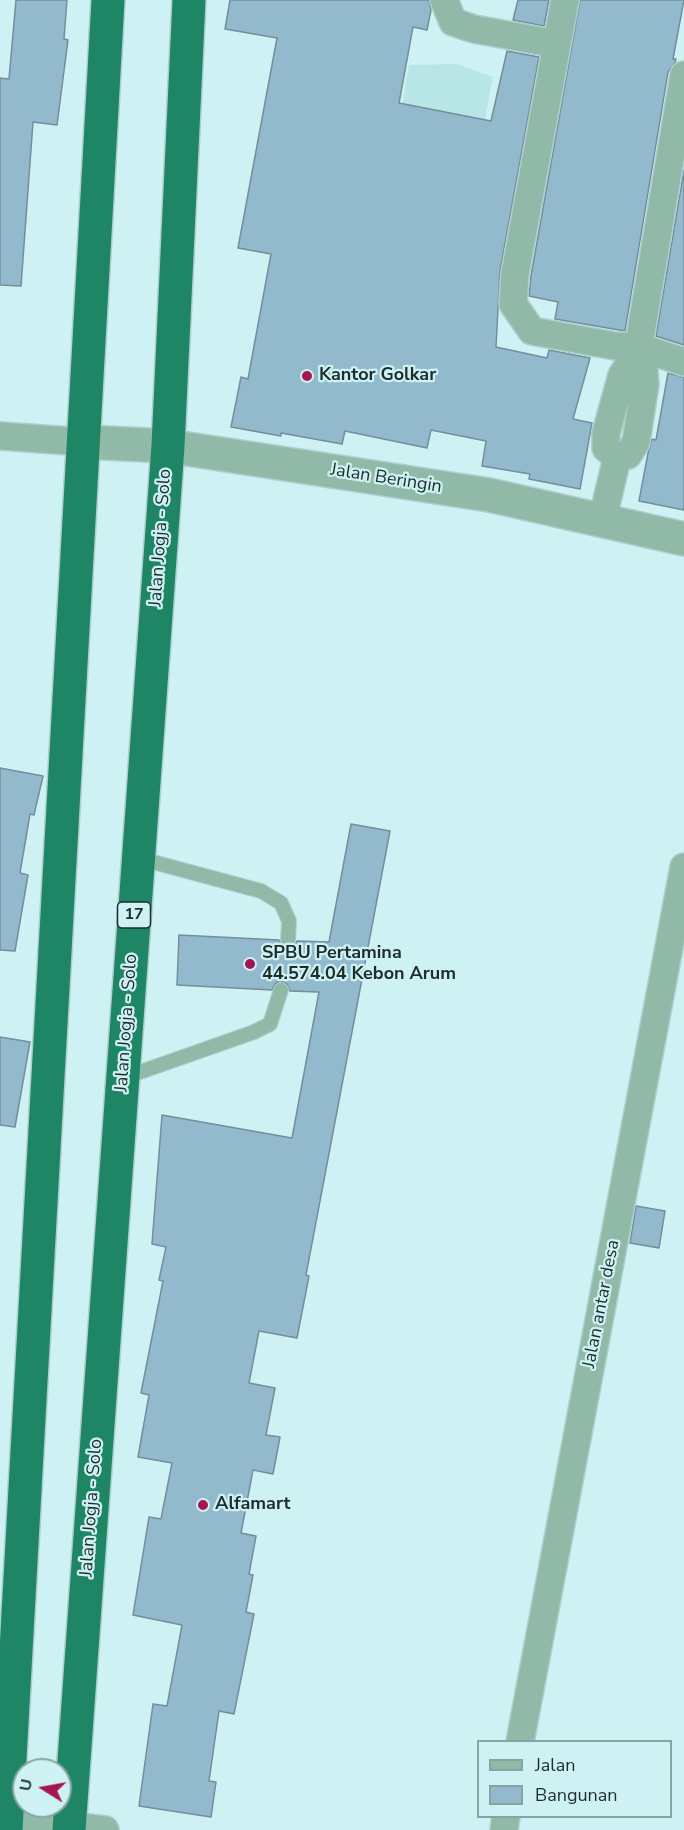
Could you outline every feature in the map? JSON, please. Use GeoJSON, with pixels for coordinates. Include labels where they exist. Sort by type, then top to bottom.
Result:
{"type":"FeatureCollection","features":[{"type":"Feature","properties":{"kind":"highway"},"geometry":{"type":"LineString","coordinates":[[4,1826],[108,0]]}},
{"type":"Feature","properties":{"kind":"highway","name":"Jalan Jogja - Solo"},"geometry":{"type":"LineString","coordinates":[[70,1828],[168,446],[189,0]]}},
{"type":"Feature","properties":{"kind":"street"},"geometry":{"type":"LineString","coordinates":[[444,0],[453,22],[474,29],[557,44]]}},
{"type":"Feature","properties":{"kind":"street"},"geometry":{"type":"LineString","coordinates":[[565,0],[515,274],[513,304],[532,331],[615,346],[637,355],[684,362]]}},
{"type":"Feature","properties":{"kind":"street"},"geometry":{"type":"LineString","coordinates":[[602,520],[618,458],[606,448],[606,433],[622,375],[637,355],[684,75]]}},
{"type":"Feature","properties":{"kind":"street"},"geometry":{"type":"LineString","coordinates":[[0,436],[84,442]]}},
{"type":"Feature","properties":{"kind":"street","name":"Jalan Beringin"},"geometry":{"type":"LineString","coordinates":[[84,442],[168,446],[489,495],[684,539]]}},
{"type":"Feature","properties":{"kind":"street","name":"Jalan antar desa"},"geometry":{"type":"LineString","coordinates":[[520,1740],[684,867]]}},
{"type":"Feature","properties":{"kind":"street"},"geometry":{"type":"LineString","coordinates":[[4,1826],[105,1830]]}},
{"type":"Feature","properties":{"kind":"lane"},"geometry":{"type":"LineString","coordinates":[[138,858],[261,891],[280,903],[289,921],[288,940]]}},
{"type":"Feature","properties":{"kind":"lane"},"geometry":{"type":"LineString","coordinates":[[123,1078],[254,1032],[270,1024],[281,990]]}},
{"type":"Feature","properties":{"kind":"shaded area"},"geometry":{"type":"Polygon","coordinates":[[[457,64],[493,77],[458,262],[361,347],[409,65],[457,64]]]}},
{"type":"Feature","properties":{"kind":"building"},"geometry":{"type":"Polygon","coordinates":[[[16,0],[67,0],[64,39],[68,40],[57,125],[33,122],[21,286],[0,285],[0,78],[9,79],[16,0]]]}},
{"type":"Feature","properties":{"kind":"building"},"geometry":{"type":"Polygon","coordinates":[[[230,0],[429,0],[431,10],[427,30],[413,27],[399,103],[491,121],[507,51],[539,57],[500,271],[496,347],[547,358],[549,350],[590,358],[573,419],[592,423],[580,489],[529,479],[530,474],[482,466],[486,441],[431,430],[427,448],[345,431],[342,444],[231,427],[241,377],[248,379],[271,254],[238,248],[277,38],[225,29],[230,0]]]}},
{"type":"Feature","properties":{"kind":"building"},"geometry":{"type":"Polygon","coordinates":[[[518,0],[549,0],[544,26],[513,20],[518,0]]]}},
{"type":"Feature","properties":{"kind":"building"},"geometry":{"type":"Polygon","coordinates":[[[580,0],[684,0],[673,59],[676,59],[668,72],[625,331],[555,319],[558,302],[529,296],[580,0]]]}},
{"type":"Feature","properties":{"kind":"building"},"geometry":{"type":"Polygon","coordinates":[[[684,170],[684,345],[656,336],[684,170]]]}},
{"type":"Feature","properties":{"kind":"building"},"geometry":{"type":"Polygon","coordinates":[[[668,373],[684,377],[684,510],[639,501],[648,453],[652,439],[656,440],[668,373]]]}},
{"type":"Feature","properties":{"kind":"building"},"geometry":{"type":"Polygon","coordinates":[[[0,768],[43,776],[34,815],[30,814],[20,873],[28,875],[15,951],[0,950],[0,768]]]}},
{"type":"Feature","properties":{"kind":"building"},"geometry":{"type":"Polygon","coordinates":[[[351,824],[390,831],[306,1275],[309,1276],[297,1338],[259,1331],[249,1383],[275,1388],[266,1435],[280,1437],[273,1474],[253,1470],[241,1533],[256,1536],[249,1574],[253,1575],[246,1612],[254,1614],[234,1714],[219,1711],[209,1781],[216,1782],[211,1817],[139,1806],[153,1704],[167,1706],[182,1625],[133,1615],[149,1517],[161,1519],[172,1463],[138,1457],[149,1395],[141,1393],[163,1281],[159,1280],[166,1247],[152,1244],[162,1115],[292,1138],[319,992],[290,991],[287,984],[280,981],[272,990],[177,985],[179,935],[279,940],[283,947],[288,949],[297,941],[329,942],[351,824]]]}},
{"type":"Feature","properties":{"kind":"building"},"geometry":{"type":"Polygon","coordinates":[[[0,1037],[30,1042],[15,1127],[0,1125],[0,1037]]]}},
{"type":"Feature","properties":{"kind":"building"},"geometry":{"type":"Polygon","coordinates":[[[636,1206],[665,1211],[659,1248],[630,1243],[636,1206]]]}},
{"type":"Feature","properties":{"kind":"place","name":"Kantor Golkar"},"geometry":{"type":"Point","coordinates":[307,376]}},
{"type":"Feature","properties":{"kind":"place","name":"SPBU Pertamina 44.574.04 Kebon Arum"},"geometry":{"type":"Point","coordinates":[250,964]}},
{"type":"Feature","properties":{"kind":"place","name":"Alfamart"},"geometry":{"type":"Point","coordinates":[203,1505]}}]}
